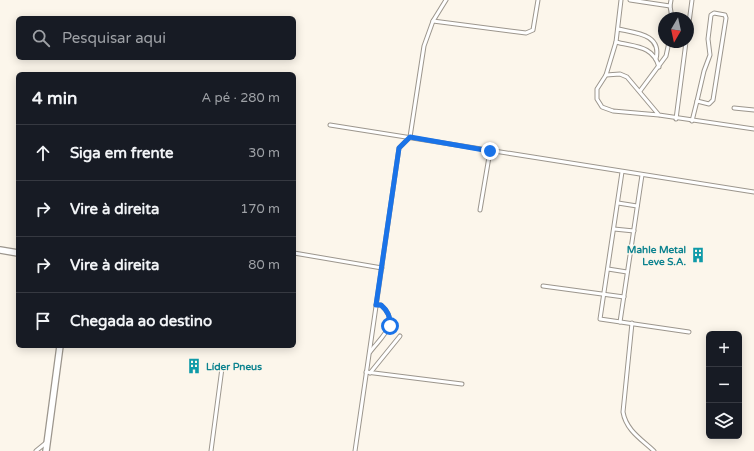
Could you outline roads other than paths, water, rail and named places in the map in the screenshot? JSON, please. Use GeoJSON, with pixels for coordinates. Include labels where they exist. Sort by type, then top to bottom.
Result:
{"type":"FeatureCollection","features":[{"type":"Feature","properties":{"kind":"street"},"geometry":{"type":"LineString","coordinates":[[0,250],[16,253]]}},
{"type":"Feature","properties":{"kind":"street"},"geometry":{"type":"LineString","coordinates":[[46,451],[60,348]]}},
{"type":"Feature","properties":{"kind":"lane"},"geometry":{"type":"LineString","coordinates":[[355,451],[368,372],[368,353],[399,148],[410,137],[424,46],[433,21],[446,0]]}},
{"type":"Feature","properties":{"kind":"lane"},"geometry":{"type":"LineString","coordinates":[[433,21],[526,33],[533,30],[538,0]]}},
{"type":"Feature","properties":{"kind":"lane"},"geometry":{"type":"LineString","coordinates":[[621,0],[616,42],[606,75],[597,89],[597,99],[602,107],[613,111],[659,115],[676,119],[754,129]]}},
{"type":"Feature","properties":{"kind":"lane"},"geometry":{"type":"LineString","coordinates":[[630,0],[655,2],[670,6]]}},
{"type":"Feature","properties":{"kind":"lane"},"geometry":{"type":"LineString","coordinates":[[671,0],[671,12]]}},
{"type":"Feature","properties":{"kind":"lane"},"geometry":{"type":"LineString","coordinates":[[690,12],[692,0]]}},
{"type":"Feature","properties":{"kind":"lane"},"geometry":{"type":"LineString","coordinates":[[692,121],[704,71],[710,55],[708,39],[711,15],[714,13],[725,15],[726,18],[713,100],[709,104],[697,101]]}},
{"type":"Feature","properties":{"kind":"lane"},"geometry":{"type":"LineString","coordinates":[[618,29],[650,37],[655,41],[657,47],[656,58]]}},
{"type":"Feature","properties":{"kind":"lane"},"geometry":{"type":"LineString","coordinates":[[616,42],[648,50],[656,58],[659,66]]}},
{"type":"Feature","properties":{"kind":"lane"},"geometry":{"type":"LineString","coordinates":[[640,91],[666,56],[668,48]]}},
{"type":"Feature","properties":{"kind":"lane"},"geometry":{"type":"LineString","coordinates":[[676,119],[685,48]]}},
{"type":"Feature","properties":{"kind":"lane"},"geometry":{"type":"LineString","coordinates":[[606,75],[620,74],[627,77],[659,115]]}},
{"type":"Feature","properties":{"kind":"lane"},"geometry":{"type":"LineString","coordinates":[[734,108],[754,110]]}},
{"type":"Feature","properties":{"kind":"lane"},"geometry":{"type":"LineString","coordinates":[[330,125],[642,176],[754,192]]}},
{"type":"Feature","properties":{"kind":"lane"},"geometry":{"type":"LineString","coordinates":[[480,210],[490,151]]}},
{"type":"Feature","properties":{"kind":"lane"},"geometry":{"type":"LineString","coordinates":[[622,172],[600,319],[689,332]]}},
{"type":"Feature","properties":{"kind":"lane"},"geometry":{"type":"LineString","coordinates":[[620,322],[642,176]]}},
{"type":"Feature","properties":{"kind":"lane"},"geometry":{"type":"LineString","coordinates":[[618,204],[637,206]]}},
{"type":"Feature","properties":{"kind":"lane"},"geometry":{"type":"LineString","coordinates":[[614,229],[634,231]]}},
{"type":"Feature","properties":{"kind":"lane"},"geometry":{"type":"LineString","coordinates":[[296,253],[382,268]]}},
{"type":"Feature","properties":{"kind":"lane"},"geometry":{"type":"LineString","coordinates":[[608,269],[627,272]]}},
{"type":"Feature","properties":{"kind":"lane"},"geometry":{"type":"LineString","coordinates":[[543,286],[624,298]]}},
{"type":"Feature","properties":{"kind":"lane"},"geometry":{"type":"LineString","coordinates":[[368,353],[390,326],[390,316],[386,310],[381,305],[376,305]]}},
{"type":"Feature","properties":{"kind":"lane"},"geometry":{"type":"LineString","coordinates":[[632,324],[623,412],[624,421],[630,429],[654,451]]}},
{"type":"Feature","properties":{"kind":"lane"},"geometry":{"type":"LineString","coordinates":[[368,372],[400,336]]}},
{"type":"Feature","properties":{"kind":"lane"},"geometry":{"type":"LineString","coordinates":[[211,451],[222,368]]}},
{"type":"Feature","properties":{"kind":"lane"},"geometry":{"type":"LineString","coordinates":[[368,372],[462,384]]}},
{"type":"Feature","properties":{"kind":"lane"},"geometry":{"type":"LineString","coordinates":[[36,451],[47,442]]}},
{"type":"Feature","properties":{"kind":"place","name":"Mahle Metal Leve S.A."},"geometry":{"type":"Point","coordinates":[698,255]}},
{"type":"Feature","properties":{"kind":"place","name":"Líder Pneus"},"geometry":{"type":"Point","coordinates":[194,366]}}]}
